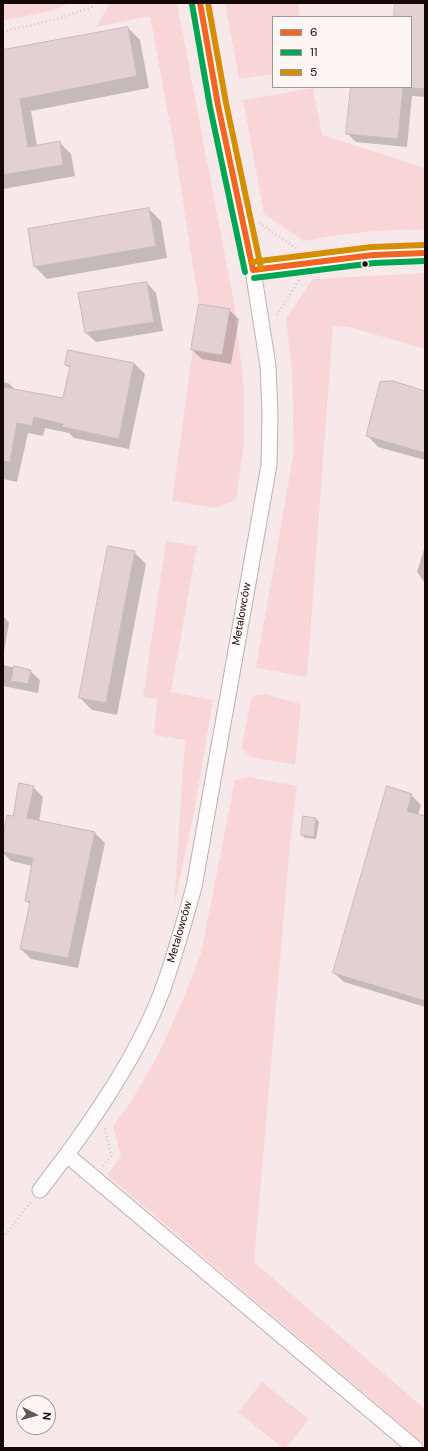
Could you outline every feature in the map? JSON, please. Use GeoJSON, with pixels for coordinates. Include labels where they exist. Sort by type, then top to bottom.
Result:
{"type":"FeatureCollection","features":[{"type":"Feature","properties":{"kind":"street","name":"Metalowców"},"geometry":{"type":"LineString","coordinates":[[40,1190],[67,1155],[96,1113],[132,1053],[160,996],[179,944],[194,887],[269,465],[270,414],[268,366],[253,270],[218,105],[200,3]]}},
{"type":"Feature","properties":{"kind":"street"},"geometry":{"type":"LineString","coordinates":[[253,270],[373,255],[425,253]]}},
{"type":"Feature","properties":{"kind":"street"},"geometry":{"type":"LineString","coordinates":[[67,1155],[415,1448]]}},
{"type":"Feature","properties":{"kind":"path"},"geometry":{"type":"LineString","coordinates":[[3,32],[56,19],[92,7],[94,3]]}},
{"type":"Feature","properties":{"kind":"path"},"geometry":{"type":"LineString","coordinates":[[3,1238],[40,1190]]}},
{"type":"Feature","properties":{"kind":"shaded area"},"geometry":{"type":"Polygon","coordinates":[[[3,3],[69,3],[55,10],[3,21],[3,3]]]}},
{"type":"Feature","properties":{"kind":"shaded area"},"geometry":{"type":"Polygon","coordinates":[[[110,3],[177,3],[234,303],[244,388],[244,443],[236,500],[215,508],[172,501],[199,304],[176,157],[150,16],[96,27],[110,3]]]}},
{"type":"Feature","properties":{"kind":"shaded area"},"geometry":{"type":"Polygon","coordinates":[[[225,3],[298,3],[300,16],[272,16],[272,74],[239,79],[225,3]]]}},
{"type":"Feature","properties":{"kind":"shaded area"},"geometry":{"type":"Polygon","coordinates":[[[313,88],[322,135],[425,168],[425,230],[364,232],[304,241],[264,214],[243,100],[313,88]]]}},
{"type":"Feature","properties":{"kind":"shaded area"},"geometry":{"type":"Polygon","coordinates":[[[425,273],[425,349],[349,327],[333,326],[307,677],[256,668],[294,451],[292,373],[286,318],[313,279],[425,273]]]}},
{"type":"Feature","properties":{"kind":"shaded area"},"geometry":{"type":"Polygon","coordinates":[[[166,541],[197,546],[171,692],[213,700],[194,813],[174,905],[185,740],[154,735],[157,699],[143,697],[166,541]]]}},
{"type":"Feature","properties":{"kind":"shaded area"},"geometry":{"type":"Polygon","coordinates":[[[265,694],[301,704],[295,765],[252,757],[241,749],[252,696],[265,694]]]}},
{"type":"Feature","properties":{"kind":"shaded area"},"geometry":{"type":"Polygon","coordinates":[[[249,777],[297,786],[290,844],[254,1262],[425,1409],[425,1445],[107,1175],[121,1156],[113,1127],[135,1095],[159,1053],[183,1000],[201,953],[235,780],[249,777]]]}},
{"type":"Feature","properties":{"kind":"shaded area"},"geometry":{"type":"Polygon","coordinates":[[[262,1382],[309,1419],[286,1448],[283,1448],[238,1412],[262,1382]]]}},
{"type":"Feature","properties":{"kind":"building"},"geometry":{"type":"Polygon","coordinates":[[[395,3],[425,3],[425,89],[411,88],[412,16],[394,16],[395,3]]]}},
{"type":"Feature","properties":{"kind":"building"},"geometry":{"type":"Polygon","coordinates":[[[128,27],[137,76],[20,99],[28,147],[60,141],[63,165],[3,175],[3,50],[128,27]]]}},
{"type":"Feature","properties":{"kind":"building"},"geometry":{"type":"Polygon","coordinates":[[[351,88],[403,88],[398,139],[346,134],[351,88]]]}},
{"type":"Feature","properties":{"kind":"building"},"geometry":{"type":"Polygon","coordinates":[[[149,208],[156,246],[34,267],[28,229],[149,208]]]}},
{"type":"Feature","properties":{"kind":"building"},"geometry":{"type":"Polygon","coordinates":[[[147,282],[154,322],[85,333],[78,293],[147,282]]]}},
{"type":"Feature","properties":{"kind":"building"},"geometry":{"type":"Polygon","coordinates":[[[199,304],[230,309],[222,355],[191,350],[199,304]]]}},
{"type":"Feature","properties":{"kind":"building"},"geometry":{"type":"Polygon","coordinates":[[[68,350],[134,363],[119,439],[62,427],[63,424],[34,417],[32,426],[17,423],[10,462],[3,461],[3,387],[63,398],[70,366],[65,365],[68,350]]]}},
{"type":"Feature","properties":{"kind":"building"},"geometry":{"type":"Polygon","coordinates":[[[393,381],[425,391],[425,453],[366,436],[380,382],[393,381]]]}},
{"type":"Feature","properties":{"kind":"building"},"geometry":{"type":"Polygon","coordinates":[[[108,546],[135,551],[106,703],[79,698],[108,546]]]}},
{"type":"Feature","properties":{"kind":"building"},"geometry":{"type":"Polygon","coordinates":[[[14,666],[31,670],[28,684],[11,681],[14,666]]]}},
{"type":"Feature","properties":{"kind":"building"},"geometry":{"type":"Polygon","coordinates":[[[19,783],[34,786],[27,818],[95,832],[68,958],[20,949],[30,902],[25,901],[33,858],[3,852],[3,836],[7,815],[13,816],[19,783]]]}},
{"type":"Feature","properties":{"kind":"building"},"geometry":{"type":"Polygon","coordinates":[[[387,786],[412,794],[407,811],[425,816],[425,1001],[333,973],[387,786]]]}},
{"type":"Feature","properties":{"kind":"building"},"geometry":{"type":"Polygon","coordinates":[[[303,816],[316,818],[314,837],[301,835],[303,816]]]}},
{"type":"Feature","properties":{"kind":"transit line","name":"6"},"geometry":{"type":"LineString","coordinates":[[200,3],[218,105],[253,270]]}},
{"type":"Feature","properties":{"kind":"transit line","name":"5"},"geometry":{"type":"LineString","coordinates":[[208,3],[226,103],[261,268]]}},
{"type":"Feature","properties":{"kind":"transit line","name":"11"},"geometry":{"type":"LineString","coordinates":[[192,4],[210,107],[245,272]]}},
{"type":"Feature","properties":{"kind":"transit line","name":"5"},"geometry":{"type":"LineString","coordinates":[[252,262],[372,247],[425,245]]}},
{"type":"Feature","properties":{"kind":"transit line","name":"6"},"geometry":{"type":"LineString","coordinates":[[253,270],[373,255],[425,253]]}},
{"type":"Feature","properties":{"kind":"transit line","name":"11"},"geometry":{"type":"LineString","coordinates":[[254,278],[374,263],[425,261]]}}]}
